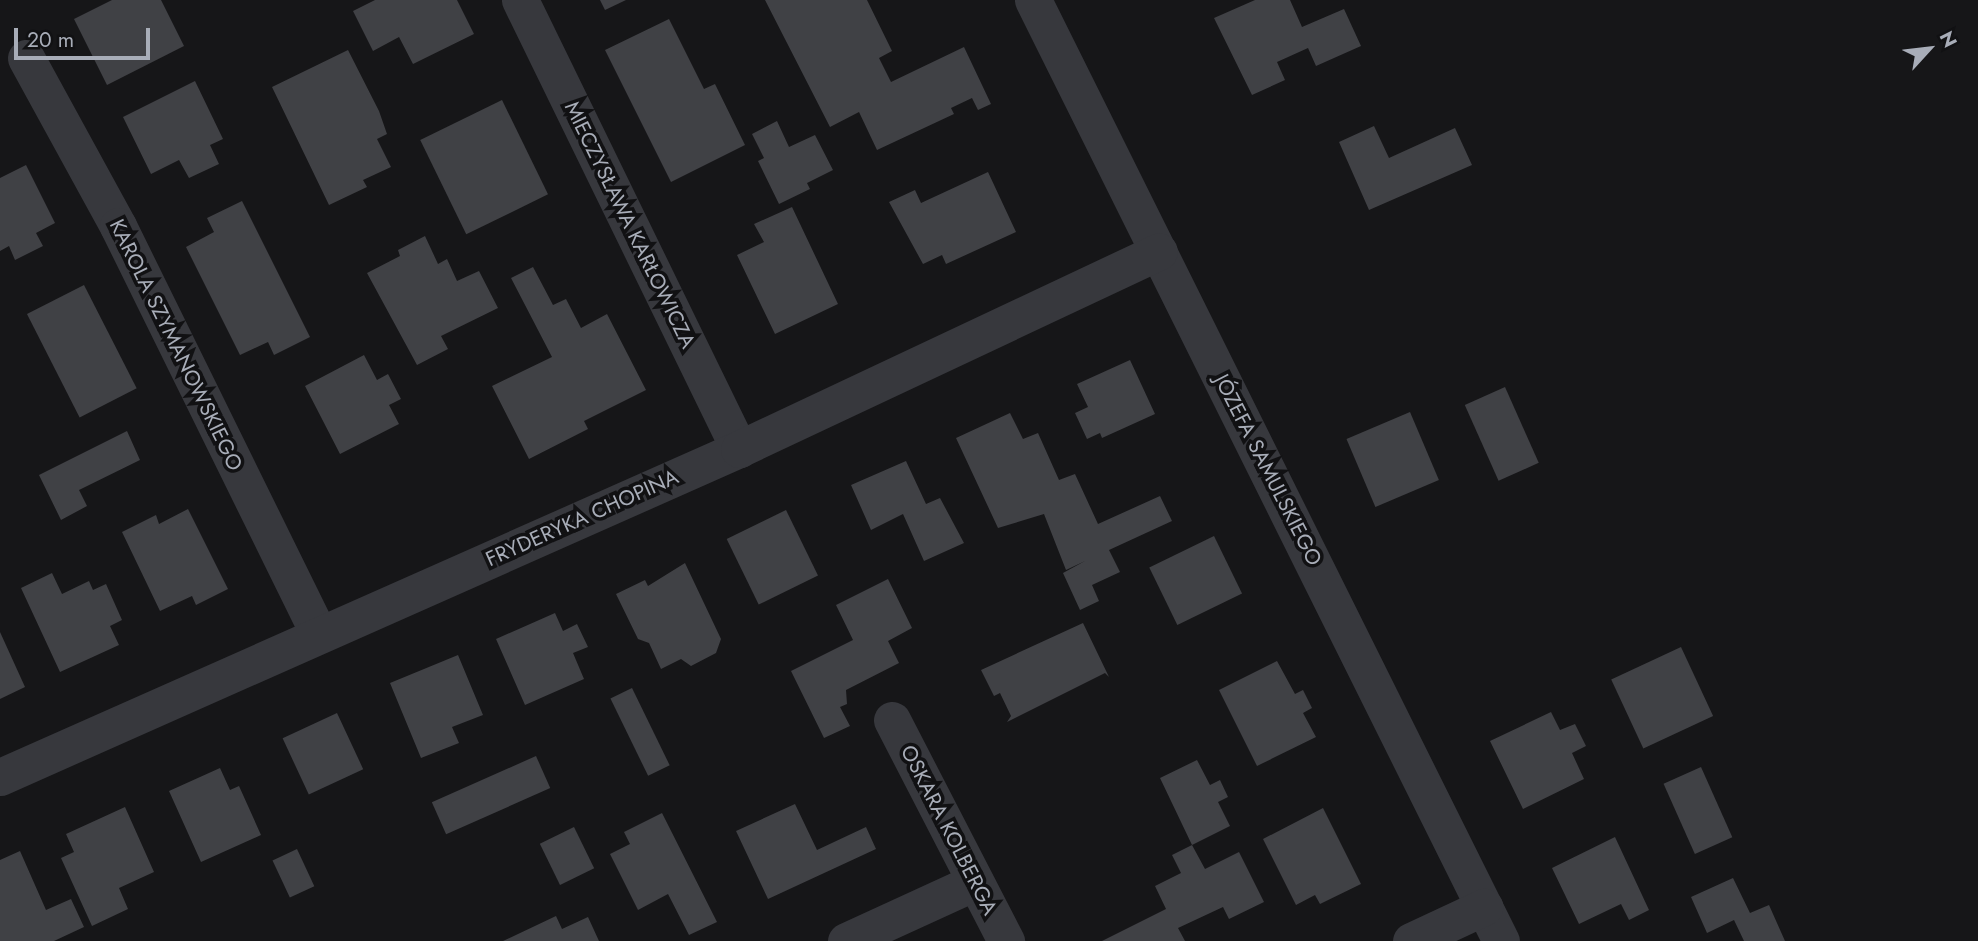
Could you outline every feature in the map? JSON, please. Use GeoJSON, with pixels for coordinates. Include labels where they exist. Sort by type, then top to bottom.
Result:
{"type":"FeatureCollection","features":[{"type":"Feature","properties":{"kind":"street","name":"MIECZYSŁAWA KARŁOWICZA"},"geometry":{"type":"LineString","coordinates":[[520,0],[739,449]]}},
{"type":"Feature","properties":{"kind":"street","name":"JÓZEFA SAMULSKIEGO"},"geometry":{"type":"LineString","coordinates":[[1033,0],[1501,941]]}},
{"type":"Feature","properties":{"kind":"street","name":"KAROLA SZYMANOWSKIEGO"},"geometry":{"type":"LineString","coordinates":[[26,58],[118,226],[319,634]]}},
{"type":"Feature","properties":{"kind":"street","name":"FRYDERYKA CHOPINA"},"geometry":{"type":"LineString","coordinates":[[0,777],[739,449],[1159,251]]}},
{"type":"Feature","properties":{"kind":"street","name":"OSKARA KOLBERGA"},"geometry":{"type":"LineString","coordinates":[[891,720],[1006,941]]}},
{"type":"Feature","properties":{"kind":"street"},"geometry":{"type":"LineString","coordinates":[[846,941],[975,882]]}},
{"type":"Feature","properties":{"kind":"street"},"geometry":{"type":"LineString","coordinates":[[1411,941],[1484,907]]}},
{"type":"Feature","properties":{"kind":"building"},"geometry":{"type":"Polygon","coordinates":[[[112,0],[161,0],[184,46],[107,85],[74,19],[112,0]]]}},
{"type":"Feature","properties":{"kind":"building"},"geometry":{"type":"Polygon","coordinates":[[[375,0],[457,0],[474,34],[413,64],[399,37],[373,51],[353,11],[375,0]]]}},
{"type":"Feature","properties":{"kind":"building"},"geometry":{"type":"Polygon","coordinates":[[[600,0],[626,0],[605,10],[600,0]]]}},
{"type":"Feature","properties":{"kind":"building"},"geometry":{"type":"Polygon","coordinates":[[[765,0],[867,0],[892,51],[879,58],[891,82],[964,47],[991,104],[978,110],[972,98],[951,108],[954,114],[877,150],[859,112],[830,127],[765,0]]]}},
{"type":"Feature","properties":{"kind":"building"},"geometry":{"type":"Polygon","coordinates":[[[1255,0],[1290,0],[1302,27],[1344,9],[1361,46],[1316,66],[1308,48],[1277,62],[1285,80],[1252,95],[1214,18],[1255,0]]]}},
{"type":"Feature","properties":{"kind":"building"},"geometry":{"type":"Polygon","coordinates":[[[669,19],[704,89],[715,84],[745,145],[671,182],[605,50],[669,19]]]}},
{"type":"Feature","properties":{"kind":"building"},"geometry":{"type":"Polygon","coordinates":[[[348,50],[379,111],[387,134],[377,139],[391,167],[363,180],[367,187],[329,205],[272,87],[348,50]]]}},
{"type":"Feature","properties":{"kind":"building"},"geometry":{"type":"Polygon","coordinates":[[[195,81],[223,139],[210,145],[219,164],[189,178],[179,160],[151,174],[123,117],[195,81]]]}},
{"type":"Feature","properties":{"kind":"building"},"geometry":{"type":"Polygon","coordinates":[[[502,100],[548,194],[466,234],[420,140],[502,100]]]}},
{"type":"Feature","properties":{"kind":"building"},"geometry":{"type":"Polygon","coordinates":[[[777,121],[789,147],[815,135],[833,170],[807,183],[810,189],[779,204],[758,161],[764,158],[752,134],[777,121]]]}},
{"type":"Feature","properties":{"kind":"building"},"geometry":{"type":"Polygon","coordinates":[[[1374,126],[1389,158],[1455,128],[1472,165],[1369,210],[1339,142],[1374,126]]]}},
{"type":"Feature","properties":{"kind":"building"},"geometry":{"type":"Polygon","coordinates":[[[26,165],[55,223],[36,233],[43,246],[15,260],[9,246],[0,251],[0,178],[26,165]]]}},
{"type":"Feature","properties":{"kind":"building"},"geometry":{"type":"Polygon","coordinates":[[[988,172],[1016,232],[946,264],[942,255],[923,264],[889,202],[915,190],[921,203],[988,172]]]}},
{"type":"Feature","properties":{"kind":"building"},"geometry":{"type":"Polygon","coordinates":[[[242,201],[310,337],[274,355],[268,342],[240,355],[186,247],[214,232],[207,218],[242,201]]]}},
{"type":"Feature","properties":{"kind":"building"},"geometry":{"type":"Polygon","coordinates":[[[792,207],[838,304],[775,334],[737,255],[764,242],[754,224],[792,207]]]}},
{"type":"Feature","properties":{"kind":"building"},"geometry":{"type":"Polygon","coordinates":[[[425,236],[438,264],[447,259],[457,281],[479,271],[498,308],[441,336],[448,349],[417,365],[367,273],[400,256],[398,250],[425,236]]]}},
{"type":"Feature","properties":{"kind":"building"},"geometry":{"type":"Polygon","coordinates":[[[533,267],[553,305],[566,299],[581,328],[607,314],[646,390],[584,421],[588,429],[529,459],[492,386],[552,357],[511,278],[533,267]]]}},
{"type":"Feature","properties":{"kind":"building"},"geometry":{"type":"Polygon","coordinates":[[[84,285],[137,388],[80,417],[27,314],[84,285]]]}},
{"type":"Feature","properties":{"kind":"building"},"geometry":{"type":"Polygon","coordinates":[[[364,355],[377,380],[388,374],[401,399],[389,405],[399,424],[340,454],[305,386],[364,355]]]}},
{"type":"Feature","properties":{"kind":"building"},"geometry":{"type":"Polygon","coordinates":[[[1130,360],[1155,414],[1102,438],[1100,433],[1087,439],[1075,413],[1088,407],[1077,384],[1130,360]]]}},
{"type":"Feature","properties":{"kind":"building"},"geometry":{"type":"Polygon","coordinates":[[[1505,387],[1539,463],[1499,481],[1465,405],[1505,387]]]}},
{"type":"Feature","properties":{"kind":"building"},"geometry":{"type":"Polygon","coordinates":[[[1410,412],[1439,480],[1375,507],[1346,439],[1410,412]]]}},
{"type":"Feature","properties":{"kind":"building"},"geometry":{"type":"Polygon","coordinates":[[[1010,413],[1023,439],[1038,433],[1059,480],[1075,474],[1098,524],[1160,496],[1172,521],[1109,550],[1120,572],[1092,585],[1099,601],[1080,610],[1063,573],[1085,561],[1066,570],[1044,514],[998,528],[956,438],[1010,413]]]}},
{"type":"Feature","properties":{"kind":"building"},"geometry":{"type":"Polygon","coordinates":[[[127,431],[140,460],[79,490],[87,506],[61,520],[39,475],[127,431]]]}},
{"type":"Feature","properties":{"kind":"building"},"geometry":{"type":"Polygon","coordinates":[[[906,461],[926,504],[940,498],[964,543],[924,561],[903,514],[871,530],[851,485],[906,461]]]}},
{"type":"Feature","properties":{"kind":"building"},"geometry":{"type":"Polygon","coordinates":[[[188,509],[228,589],[196,605],[192,596],[160,611],[122,532],[156,515],[159,524],[188,509]]]}},
{"type":"Feature","properties":{"kind":"building"},"geometry":{"type":"Polygon","coordinates":[[[786,510],[818,576],[759,605],[727,539],[786,510]]]}},
{"type":"Feature","properties":{"kind":"building"},"geometry":{"type":"Polygon","coordinates":[[[1214,536],[1242,594],[1177,625],[1149,568],[1214,536]]]}},
{"type":"Feature","properties":{"kind":"building"},"geometry":{"type":"Polygon","coordinates":[[[685,563],[721,639],[716,653],[691,666],[681,659],[661,669],[649,643],[638,639],[616,594],[645,580],[648,586],[685,563]]]}},
{"type":"Feature","properties":{"kind":"building"},"geometry":{"type":"Polygon","coordinates":[[[52,573],[62,594],[89,581],[93,590],[106,584],[122,620],[110,626],[119,645],[60,672],[21,588],[52,573]]]}},
{"type":"Feature","properties":{"kind":"building"},"geometry":{"type":"Polygon","coordinates":[[[888,579],[912,628],[888,641],[899,663],[846,690],[847,704],[840,707],[850,726],[824,738],[791,671],[853,640],[836,605],[888,579]]]}},
{"type":"Feature","properties":{"kind":"building"},"geometry":{"type":"Polygon","coordinates":[[[555,613],[563,631],[577,624],[588,647],[573,653],[584,679],[525,705],[496,639],[555,613]]]}},
{"type":"Feature","properties":{"kind":"building"},"geometry":{"type":"Polygon","coordinates":[[[1083,623],[1109,677],[1105,673],[1007,722],[1011,716],[1000,693],[994,696],[981,670],[1083,623]]]}},
{"type":"Feature","properties":{"kind":"building"},"geometry":{"type":"Polygon","coordinates":[[[0,632],[25,687],[0,699],[0,632]]]}},
{"type":"Feature","properties":{"kind":"building"},"geometry":{"type":"Polygon","coordinates":[[[1681,647],[1713,716],[1643,748],[1611,680],[1681,647]]]}},
{"type":"Feature","properties":{"kind":"building"},"geometry":{"type":"Polygon","coordinates":[[[458,655],[483,715],[452,727],[459,743],[421,758],[390,683],[458,655]]]}},
{"type":"Feature","properties":{"kind":"building"},"geometry":{"type":"Polygon","coordinates":[[[1277,661],[1295,694],[1303,690],[1312,708],[1303,713],[1316,737],[1257,766],[1219,690],[1277,661]]]}},
{"type":"Feature","properties":{"kind":"building"},"geometry":{"type":"Polygon","coordinates":[[[632,688],[670,765],[648,776],[610,699],[632,688]]]}},
{"type":"Feature","properties":{"kind":"building"},"geometry":{"type":"Polygon","coordinates":[[[1551,712],[1560,730],[1575,724],[1586,746],[1572,753],[1584,779],[1523,809],[1490,741],[1551,712]]]}},
{"type":"Feature","properties":{"kind":"building"},"geometry":{"type":"Polygon","coordinates":[[[337,713],[363,769],[309,795],[283,738],[337,713]]]}},
{"type":"Feature","properties":{"kind":"building"},"geometry":{"type":"Polygon","coordinates":[[[536,756],[550,788],[446,834],[432,802],[536,756]]]}},
{"type":"Feature","properties":{"kind":"building"},"geometry":{"type":"Polygon","coordinates":[[[1197,760],[1210,785],[1220,780],[1228,797],[1218,802],[1230,826],[1192,845],[1160,778],[1197,760]]]}},
{"type":"Feature","properties":{"kind":"building"},"geometry":{"type":"Polygon","coordinates":[[[1701,767],[1732,837],[1695,854],[1664,784],[1701,767]]]}},
{"type":"Feature","properties":{"kind":"building"},"geometry":{"type":"Polygon","coordinates":[[[220,768],[230,790],[239,786],[261,835],[201,862],[169,791],[220,768]]]}},
{"type":"Feature","properties":{"kind":"building"},"geometry":{"type":"Polygon","coordinates":[[[795,804],[817,850],[866,827],[876,849],[768,899],[736,831],[795,804]]]}},
{"type":"Feature","properties":{"kind":"building"},"geometry":{"type":"Polygon","coordinates":[[[125,807],[154,872],[119,888],[128,909],[92,926],[61,858],[74,852],[66,834],[125,807]]]}},
{"type":"Feature","properties":{"kind":"building"},"geometry":{"type":"Polygon","coordinates":[[[1323,808],[1361,884],[1320,904],[1315,895],[1296,905],[1263,839],[1323,808]]]}},
{"type":"Feature","properties":{"kind":"building"},"geometry":{"type":"Polygon","coordinates":[[[662,813],[717,922],[689,935],[668,894],[638,910],[610,854],[630,844],[624,832],[662,813]]]}},
{"type":"Feature","properties":{"kind":"building"},"geometry":{"type":"Polygon","coordinates":[[[574,827],[594,868],[560,885],[540,844],[574,827]]]}},
{"type":"Feature","properties":{"kind":"building"},"geometry":{"type":"Polygon","coordinates":[[[1615,837],[1649,910],[1629,920],[1621,904],[1579,924],[1552,868],[1615,837]]]}},
{"type":"Feature","properties":{"kind":"building"},"geometry":{"type":"Polygon","coordinates":[[[1192,845],[1205,869],[1239,852],[1264,902],[1229,919],[1223,907],[1178,928],[1185,941],[1102,941],[1166,909],[1155,886],[1181,873],[1172,855],[1192,845]]]}},
{"type":"Feature","properties":{"kind":"building"},"geometry":{"type":"Polygon","coordinates":[[[297,849],[314,886],[290,898],[273,860],[297,849]]]}},
{"type":"Feature","properties":{"kind":"building"},"geometry":{"type":"Polygon","coordinates":[[[20,851],[46,910],[71,899],[84,927],[54,941],[0,941],[0,860],[20,851]]]}},
{"type":"Feature","properties":{"kind":"building"},"geometry":{"type":"Polygon","coordinates":[[[1733,878],[1750,913],[1769,905],[1785,941],[1744,941],[1734,920],[1707,933],[1691,897],[1733,878]]]}},
{"type":"Feature","properties":{"kind":"building"},"geometry":{"type":"Polygon","coordinates":[[[556,916],[562,929],[588,917],[599,941],[503,941],[556,916]]]}}]}
